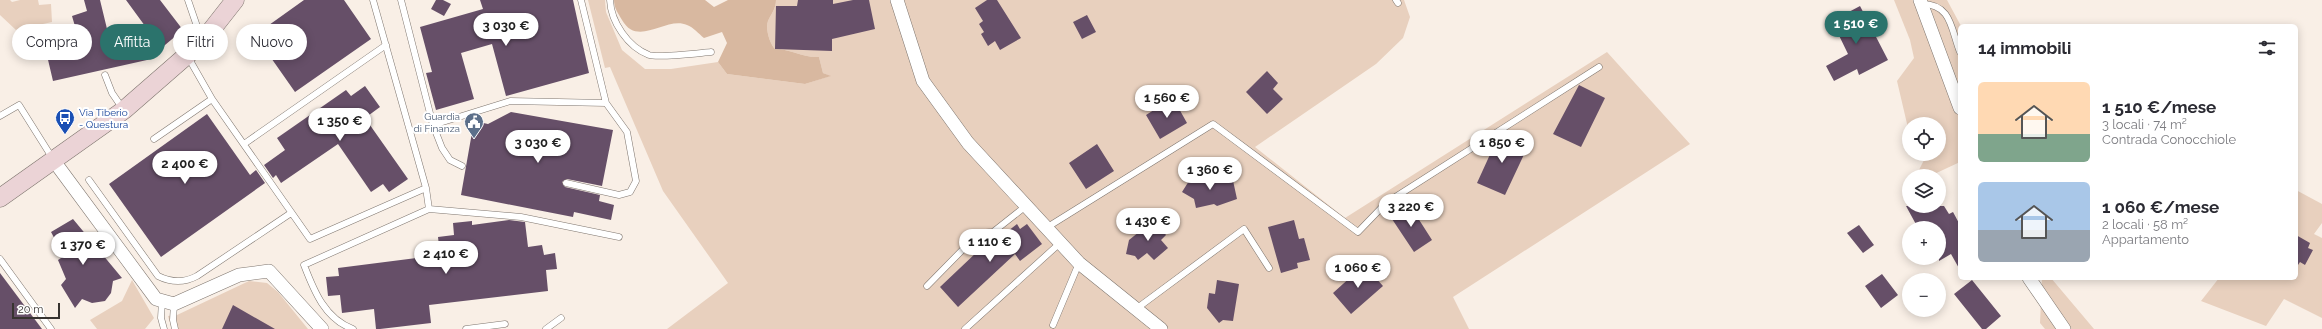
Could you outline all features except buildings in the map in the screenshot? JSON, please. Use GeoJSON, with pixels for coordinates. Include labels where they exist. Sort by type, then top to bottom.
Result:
{"type":"FeatureCollection","features":[{"type":"Feature","properties":{"kind":"main road"},"geometry":{"type":"LineString","coordinates":[[216,24],[235,0]]}},
{"type":"Feature","properties":{"kind":"main road"},"geometry":{"type":"LineString","coordinates":[[0,198],[11,188],[54,161],[124,110],[182,60]]}},
{"type":"Feature","properties":{"kind":"street"},"geometry":{"type":"LineString","coordinates":[[897,0],[923,81],[968,143],[1079,263],[1161,329]]}},
{"type":"Feature","properties":{"kind":"street"},"geometry":{"type":"LineString","coordinates":[[1921,2],[1958,103]]}},
{"type":"Feature","properties":{"kind":"street"},"geometry":{"type":"LineString","coordinates":[[54,161],[156,299],[168,303],[239,275],[269,271],[322,329]]}},
{"type":"Feature","properties":{"kind":"street"},"geometry":{"type":"LineString","coordinates":[[2030,280],[2064,329]]}},
{"type":"Feature","properties":{"kind":"lane"},"geometry":{"type":"LineString","coordinates":[[188,0],[196,24]]}},
{"type":"Feature","properties":{"kind":"lane"},"geometry":{"type":"LineString","coordinates":[[374,0],[426,188],[429,209]]}},
{"type":"Feature","properties":{"kind":"lane"},"geometry":{"type":"LineString","coordinates":[[401,0],[433,125],[442,148],[450,160],[462,166]]}},
{"type":"Feature","properties":{"kind":"lane"},"geometry":{"type":"LineString","coordinates":[[566,183],[618,196],[630,192],[636,181],[627,132],[606,103],[581,0]]}},
{"type":"Feature","properties":{"kind":"lane"},"geometry":{"type":"LineString","coordinates":[[610,0],[611,12],[624,35],[632,45],[650,55],[711,52]]}},
{"type":"Feature","properties":{"kind":"lane"},"geometry":{"type":"LineString","coordinates":[[1921,2],[1934,4],[1948,16],[1958,46]]}},
{"type":"Feature","properties":{"kind":"lane"},"geometry":{"type":"LineString","coordinates":[[244,144],[386,45]]}},
{"type":"Feature","properties":{"kind":"lane"},"geometry":{"type":"LineString","coordinates":[[189,60],[212,98],[310,239],[426,188]]}},
{"type":"Feature","properties":{"kind":"lane"},"geometry":{"type":"LineString","coordinates":[[1046,228],[1213,124],[1358,232],[1386,203],[1599,67]]}},
{"type":"Feature","properties":{"kind":"lane"},"geometry":{"type":"LineString","coordinates":[[105,75],[112,93],[124,110]]}},
{"type":"Feature","properties":{"kind":"lane"},"geometry":{"type":"LineString","coordinates":[[154,139],[212,98]]}},
{"type":"Feature","properties":{"kind":"lane"},"geometry":{"type":"LineString","coordinates":[[433,125],[510,101],[606,103]]}},
{"type":"Feature","properties":{"kind":"lane"},"geometry":{"type":"LineString","coordinates":[[0,116],[19,105],[54,161]]}},
{"type":"Feature","properties":{"kind":"lane"},"geometry":{"type":"LineString","coordinates":[[89,180],[158,276],[173,281],[181,282],[198,276],[291,213]]}},
{"type":"Feature","properties":{"kind":"lane"},"geometry":{"type":"LineString","coordinates":[[927,286],[979,233],[993,232],[1026,206]]}},
{"type":"Feature","properties":{"kind":"lane"},"geometry":{"type":"LineString","coordinates":[[353,329],[329,312],[316,296],[304,265],[429,209],[521,217],[619,237]]}},
{"type":"Feature","properties":{"kind":"lane"},"geometry":{"type":"LineString","coordinates":[[1136,309],[1244,229],[1269,268]]}},
{"type":"Feature","properties":{"kind":"lane"},"geometry":{"type":"LineString","coordinates":[[965,329],[1060,243]]}},
{"type":"Feature","properties":{"kind":"lane"},"geometry":{"type":"LineString","coordinates":[[0,260],[51,329]]}},
{"type":"Feature","properties":{"kind":"lane"},"geometry":{"type":"LineString","coordinates":[[1054,325],[1079,263]]}},
{"type":"Feature","properties":{"kind":"lane"},"geometry":{"type":"LineString","coordinates":[[164,329],[161,318],[168,303]]}},
{"type":"Feature","properties":{"kind":"lane"},"geometry":{"type":"LineString","coordinates":[[168,303],[175,329]]}},
{"type":"Feature","properties":{"kind":"lane"},"geometry":{"type":"LineString","coordinates":[[546,329],[561,318]]}},
{"type":"Feature","properties":{"kind":"lane"},"geometry":{"type":"LineString","coordinates":[[466,329],[505,324]]}},
{"type":"Feature","properties":{"kind":"shaded area"},"geometry":{"type":"Polygon","coordinates":[[[0,0],[10,0],[12,2],[20,0],[38,0],[39,5],[51,4],[52,22],[43,24],[12,24],[12,26],[0,15],[0,0]]]}},
{"type":"Feature","properties":{"kind":"shaded area"},"geometry":{"type":"Polygon","coordinates":[[[588,0],[605,0],[606,12],[622,50],[645,69],[671,69],[718,62],[727,74],[805,84],[830,76],[823,73],[819,57],[775,49],[773,47],[768,36],[767,24],[774,9],[776,0],[1404,0],[1410,17],[1403,38],[1376,64],[1255,147],[1345,218],[1607,52],[1690,144],[1453,297],[1469,329],[667,329],[728,283],[663,191],[610,67],[605,68],[588,0]]]}},
{"type":"Feature","properties":{"kind":"shaded area"},"geometry":{"type":"Polygon","coordinates":[[[614,0],[705,0],[714,7],[728,0],[776,0],[774,9],[767,24],[768,36],[773,47],[775,49],[819,57],[823,73],[831,76],[805,84],[727,74],[718,62],[727,43],[722,32],[704,38],[689,26],[679,23],[670,24],[644,32],[636,31],[629,28],[622,20],[615,8],[614,0]]]}},
{"type":"Feature","properties":{"kind":"shaded area"},"geometry":{"type":"Polygon","coordinates":[[[1894,0],[1947,0],[1960,24],[1958,24],[1958,163],[1945,169],[1920,169],[1924,161],[1946,161],[1946,117],[1905,117],[1897,81],[1914,58],[1910,40],[1894,0]]]}},
{"type":"Feature","properties":{"kind":"shaded area"},"geometry":{"type":"Polygon","coordinates":[[[2298,191],[2322,204],[2322,223],[2314,234],[2322,238],[2322,318],[2284,299],[2266,326],[2201,301],[2217,280],[2298,280],[2298,191]]]}},
{"type":"Feature","properties":{"kind":"shaded area"},"geometry":{"type":"Polygon","coordinates":[[[132,280],[154,318],[145,329],[97,329],[90,320],[122,301],[132,280]]]}},
{"type":"Feature","properties":{"kind":"shaded area"},"geometry":{"type":"Polygon","coordinates":[[[2042,280],[2053,280],[2094,329],[2045,329],[2040,323],[2042,280]]]}},
{"type":"Feature","properties":{"kind":"shaded area"},"geometry":{"type":"Polygon","coordinates":[[[249,281],[267,283],[278,292],[308,329],[172,329],[168,316],[177,315],[249,281]]]}},
{"type":"Feature","properties":{"kind":"place","name":"Via Tiberio - Questura"},"geometry":{"type":"Point","coordinates":[65,135]}},
{"type":"Feature","properties":{"kind":"place","name":"Guardia di Finanza"},"geometry":{"type":"Point","coordinates":[474,139]}}]}
